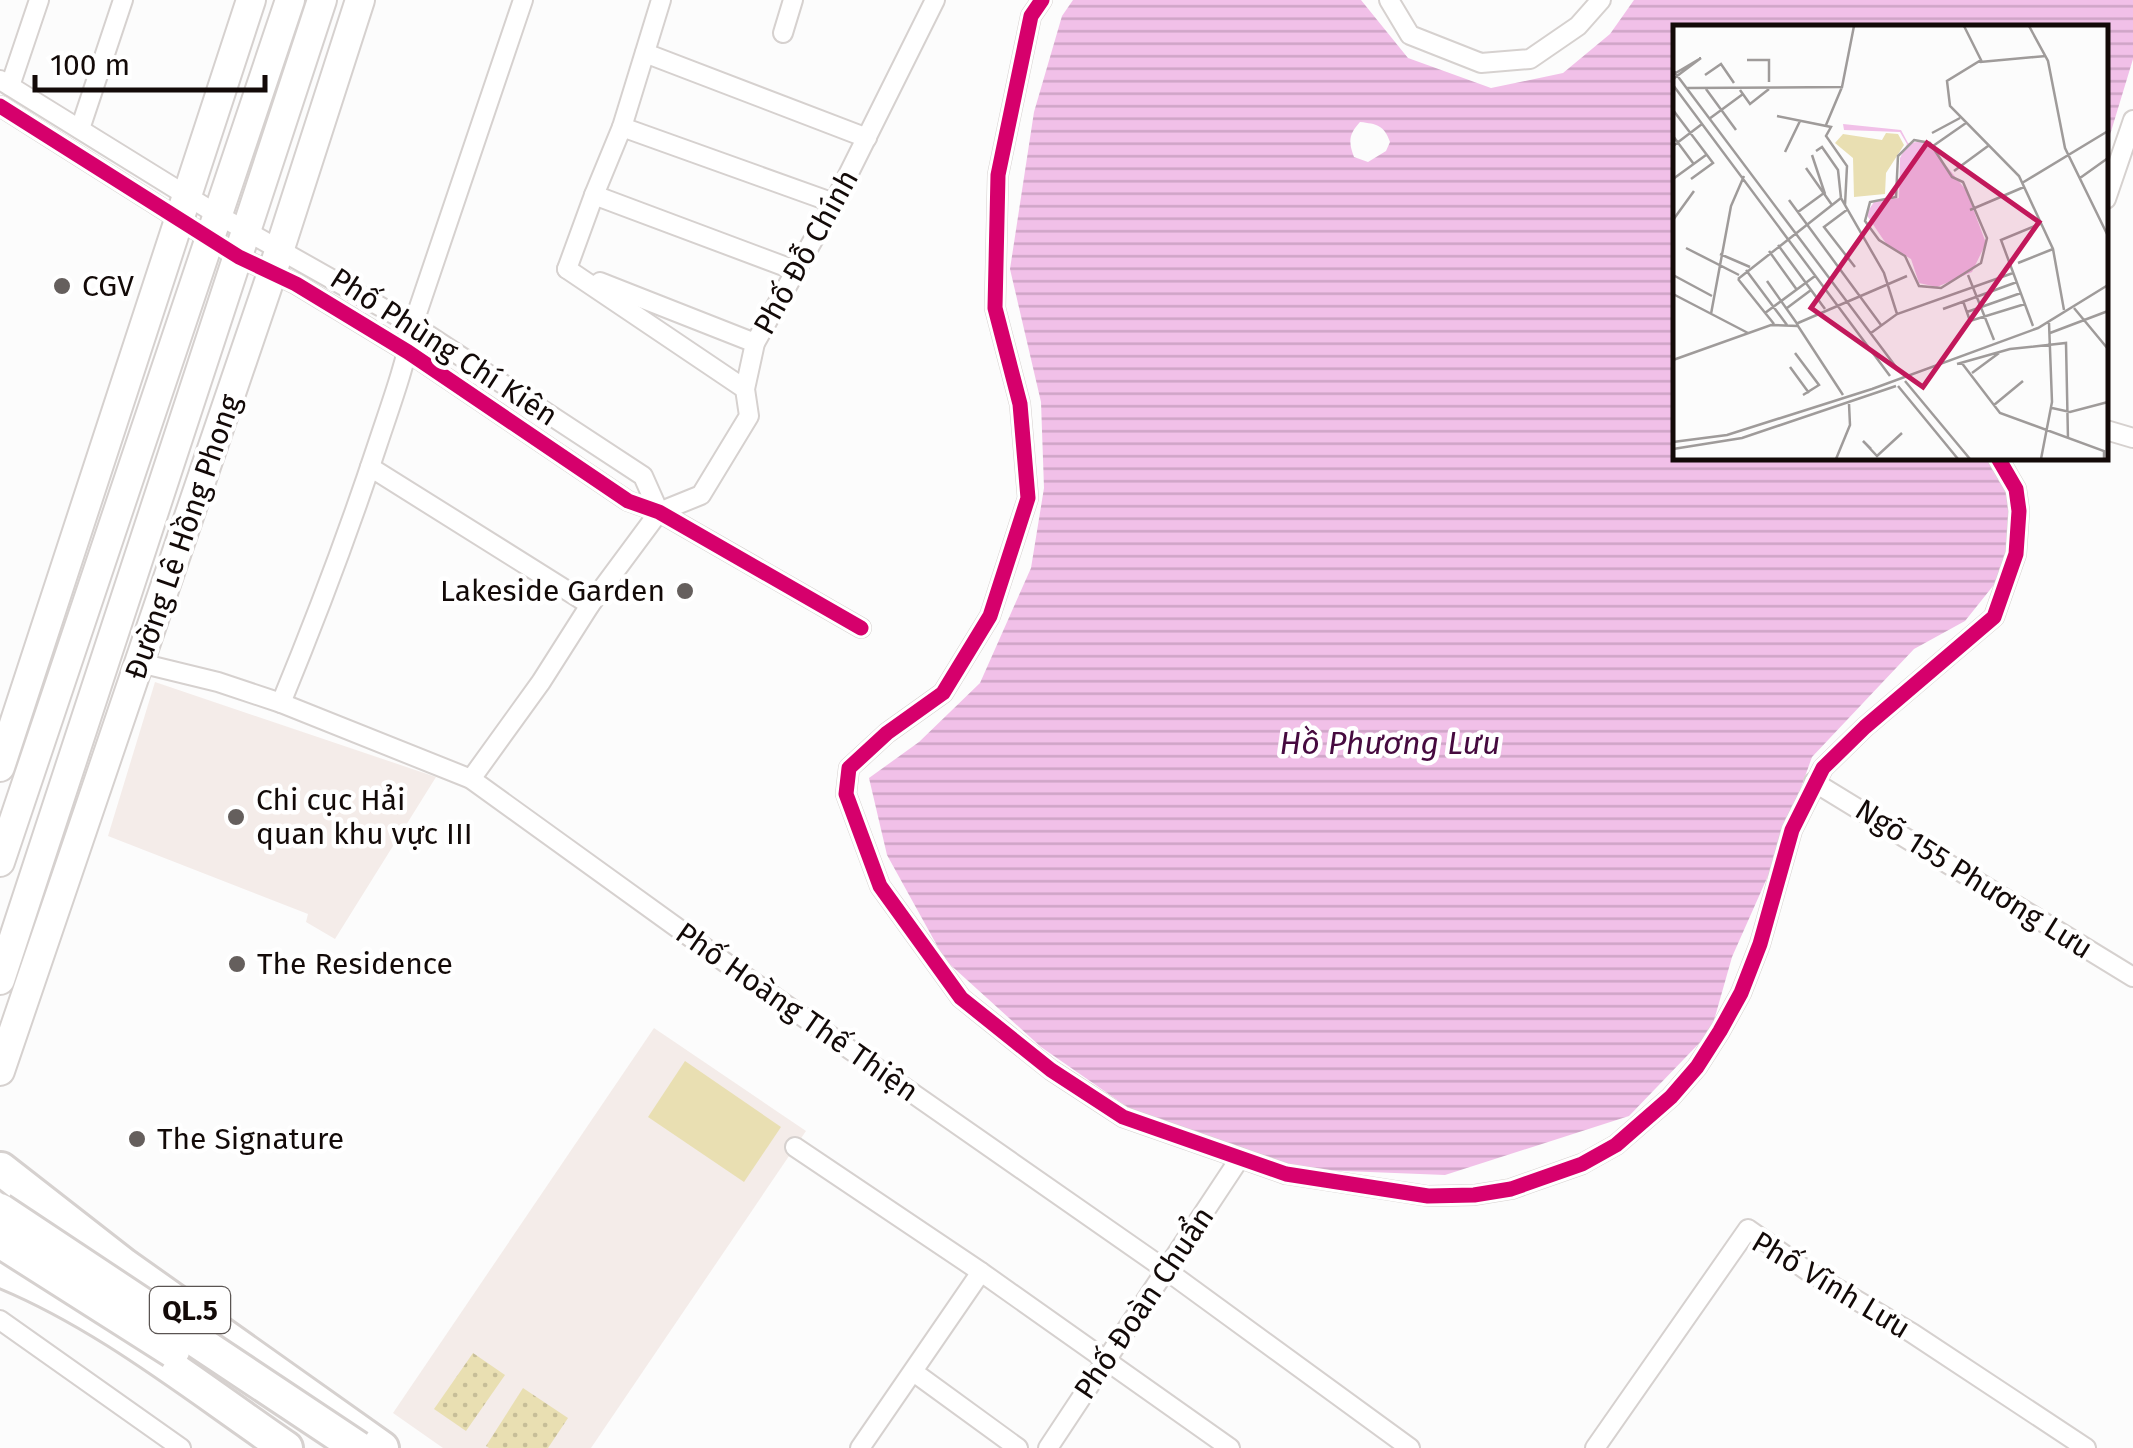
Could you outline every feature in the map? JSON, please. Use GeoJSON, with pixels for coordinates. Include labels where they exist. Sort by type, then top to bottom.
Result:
{"type":"FeatureCollection","features":[{"type":"Feature","properties":{"kind":"highway","name":"QL.5"},"geometry":{"type":"LineString","coordinates":[[0,1170],[124,1265],[382,1448]]}},
{"type":"Feature","properties":{"kind":"highway","name":"QL.5"},"geometry":{"type":"LineString","coordinates":[[0,1210],[358,1448]]}},
{"type":"Feature","properties":{"kind":"highway","name":"QL.5"},"geometry":{"type":"LineString","coordinates":[[0,1240],[322,1448]]}},
{"type":"Feature","properties":{"kind":"highway"},"geometry":{"type":"LineString","coordinates":[[93,1316],[78,1297],[79,1280],[100,1264],[124,1265]]}},
{"type":"Feature","properties":{"kind":"highway","name":"QL.5"},"geometry":{"type":"LineString","coordinates":[[0,1270],[50,1290],[93,1316],[286,1448]]}},
{"type":"Feature","properties":{"kind":"main road"},"geometry":{"type":"LineString","coordinates":[[0,768],[252,0]]}},
{"type":"Feature","properties":{"kind":"main road"},"geometry":{"type":"LineString","coordinates":[[0,862],[8,814],[290,0]]}},
{"type":"Feature","properties":{"kind":"main road","name":"Đường Lê Hồng Phong"},"geometry":{"type":"LineString","coordinates":[[0,980],[322,0]]}},
{"type":"Feature","properties":{"kind":"main road","name":"Đường Lê Hồng Phong"},"geometry":{"type":"LineString","coordinates":[[0,1071],[360,0]]}},
{"type":"Feature","properties":{"kind":"street"},"geometry":{"type":"LineString","coordinates":[[8,111],[11,87],[38,0]]}},
{"type":"Feature","properties":{"kind":"street"},"geometry":{"type":"LineString","coordinates":[[80,129],[123,0]]}},
{"type":"Feature","properties":{"kind":"street"},"geometry":{"type":"LineString","coordinates":[[281,704],[325,596],[370,468],[413,326],[524,0]]}},
{"type":"Feature","properties":{"kind":"street"},"geometry":{"type":"LineString","coordinates":[[567,269],[622,127],[661,0]]}},
{"type":"Feature","properties":{"kind":"street"},"geometry":{"type":"LineString","coordinates":[[782,33],[793,0]]}},
{"type":"Feature","properties":{"kind":"street","name":"Phố Đỗ Chính"},"geometry":{"type":"LineString","coordinates":[[471,779],[541,682],[590,605],[660,512],[700,495],[750,416],[745,389],[756,343],[834,203],[935,0]]}},
{"type":"Feature","properties":{"kind":"street"},"geometry":{"type":"LineString","coordinates":[[1042,0],[1032,16],[998,175],[995,308],[1020,404],[1028,498],[990,616],[943,692],[886,733],[849,768],[846,794],[880,886],[961,998],[1051,1070],[1122,1117],[1286,1174],[1428,1196],[1511,1189],[1582,1164],[1616,1145],[1672,1097],[1697,1068],[1741,993],[1760,944],[1792,830],[1814,782],[1864,727],[1994,617],[2016,554],[2020,511],[2016,489],[1999,460]]}},
{"type":"Feature","properties":{"kind":"street"},"geometry":{"type":"LineString","coordinates":[[1389,0],[1410,35],[1480,63],[1530,59],[1578,26],[1602,0]]}},
{"type":"Feature","properties":{"kind":"street"},"geometry":{"type":"LineString","coordinates":[[645,53],[867,138]]}},
{"type":"Feature","properties":{"kind":"street","name":"Phố Phùng Chí Kiên"},"geometry":{"type":"LineString","coordinates":[[11,87],[80,129],[184,208],[275,261],[628,501],[660,512],[862,628]]}},
{"type":"Feature","properties":{"kind":"street","name":"Phố Phùng Chí Kiên"},"geometry":{"type":"LineString","coordinates":[[8,111],[242,244],[413,326],[642,476],[660,512]]}},
{"type":"Feature","properties":{"kind":"street"},"geometry":{"type":"LineString","coordinates":[[2108,193],[2133,120]]}},
{"type":"Feature","properties":{"kind":"street"},"geometry":{"type":"LineString","coordinates":[[622,127],[834,203]]}},
{"type":"Feature","properties":{"kind":"street"},"geometry":{"type":"LineString","coordinates":[[594,195],[797,270]]}},
{"type":"Feature","properties":{"kind":"street"},"geometry":{"type":"LineString","coordinates":[[567,269],[756,343]]}},
{"type":"Feature","properties":{"kind":"street"},"geometry":{"type":"LineString","coordinates":[[567,269],[745,389]]}},
{"type":"Feature","properties":{"kind":"street"},"geometry":{"type":"LineString","coordinates":[[2108,431],[2133,438]]}},
{"type":"Feature","properties":{"kind":"street"},"geometry":{"type":"LineString","coordinates":[[370,468],[590,605]]}},
{"type":"Feature","properties":{"kind":"street","name":"Phố Hoàng Thế Thiện"},"geometry":{"type":"LineString","coordinates":[[140,663],[218,682],[281,704],[471,779],[733,968],[1166,1270],[1410,1448]]}},
{"type":"Feature","properties":{"kind":"street","name":"Ngõ 155 Phương Lưu"},"geometry":{"type":"LineString","coordinates":[[1814,782],[2133,977]]}},
{"type":"Feature","properties":{"kind":"street"},"geometry":{"type":"LineString","coordinates":[[795,1147],[981,1272],[1230,1448]]}},
{"type":"Feature","properties":{"kind":"street","name":"Phố Đoàn Chuẩn"},"geometry":{"type":"LineString","coordinates":[[1048,1448],[1240,1158]]}},
{"type":"Feature","properties":{"kind":"street","name":"Phố Vĩnh Lưu"},"geometry":{"type":"LineString","coordinates":[[1595,1448],[1748,1228],[1809,1272],[2086,1448]]}},
{"type":"Feature","properties":{"kind":"street"},"geometry":{"type":"LineString","coordinates":[[860,1448],[981,1272]]}},
{"type":"Feature","properties":{"kind":"street"},"geometry":{"type":"LineString","coordinates":[[0,1320],[181,1448]]}},
{"type":"Feature","properties":{"kind":"street"},"geometry":{"type":"LineString","coordinates":[[915,1373],[1018,1448]]}},
{"type":"Feature","properties":{"kind":"shaded area"},"geometry":{"type":"Polygon","coordinates":[[[155,682],[436,777],[335,939],[306,922],[308,914],[108,836],[155,682]]]}},
{"type":"Feature","properties":{"kind":"shaded area"},"geometry":{"type":"Polygon","coordinates":[[[654,1028],[806,1131],[591,1448],[443,1448],[393,1413],[654,1028]]]}},
{"type":"Feature","properties":{"kind":"shaded area"},"geometry":{"type":"Polygon","coordinates":[[[685,1061],[781,1127],[744,1182],[648,1117],[685,1061]]]}},
{"type":"Feature","properties":{"kind":"shaded area"},"geometry":{"type":"Polygon","coordinates":[[[473,1353],[505,1375],[466,1431],[434,1409],[473,1353]]]}},
{"type":"Feature","properties":{"kind":"shaded area"},"geometry":{"type":"Polygon","coordinates":[[[523,1388],[568,1418],[548,1448],[489,1448],[486,1446],[523,1388]]]}},
{"type":"Feature","properties":{"kind":"water","name":"Hồ Phương Lưu"},"geometry":{"type":"Polygon","coordinates":[[[1073,0],[1361,0],[1408,58],[1491,88],[1563,73],[1610,34],[1634,0],[2133,0],[2133,59],[2108,141],[2108,25],[1673,25],[1673,460],[1996,460],[2011,505],[2010,547],[1997,581],[1965,621],[1914,649],[1812,757],[1775,860],[1732,957],[1711,1031],[1629,1116],[1445,1175],[1294,1169],[1133,1111],[1041,1047],[945,960],[887,855],[869,778],[919,742],[980,683],[1031,568],[1044,488],[1041,402],[1010,269],[1034,112],[1062,16],[1073,0]],[[1360,122],[1356,126],[1350,142],[1354,157],[1368,162],[1386,151],[1388,136],[1375,125],[1360,122]]]}},
{"type":"Feature","properties":{"kind":"cycle path"},"geometry":{"type":"LineString","coordinates":[[1042,0],[1031,16],[998,175],[995,308],[1020,404],[1028,498],[990,616],[943,693],[887,733],[849,768],[846,794],[880,886],[961,998],[1051,1070],[1123,1117],[1286,1174],[1428,1196],[1511,1189],[1582,1164],[1616,1145],[1671,1097],[1697,1067],[1741,993],[1760,944],[1792,830],[1823,768],[1994,617],[2016,554],[2019,511],[2016,489],[1999,460]]}},
{"type":"Feature","properties":{"kind":"cycle path"},"geometry":{"type":"LineString","coordinates":[[0,106],[239,257],[296,284],[408,352],[628,501],[659,512],[861,628]]}},
{"type":"Feature","properties":{"kind":"place","name":"CGV"},"geometry":{"type":"Point","coordinates":[62,286]}},
{"type":"Feature","properties":{"kind":"place","name":"Lakeside Garden"},"geometry":{"type":"Point","coordinates":[685,591]}},
{"type":"Feature","properties":{"kind":"place","name":"Chi cục Hải quan khu vực III"},"geometry":{"type":"Point","coordinates":[236,817]}},
{"type":"Feature","properties":{"kind":"place","name":"The Residence"},"geometry":{"type":"Point","coordinates":[237,964]}},
{"type":"Feature","properties":{"kind":"place","name":"The Signature"},"geometry":{"type":"Point","coordinates":[137,1139]}}]}
